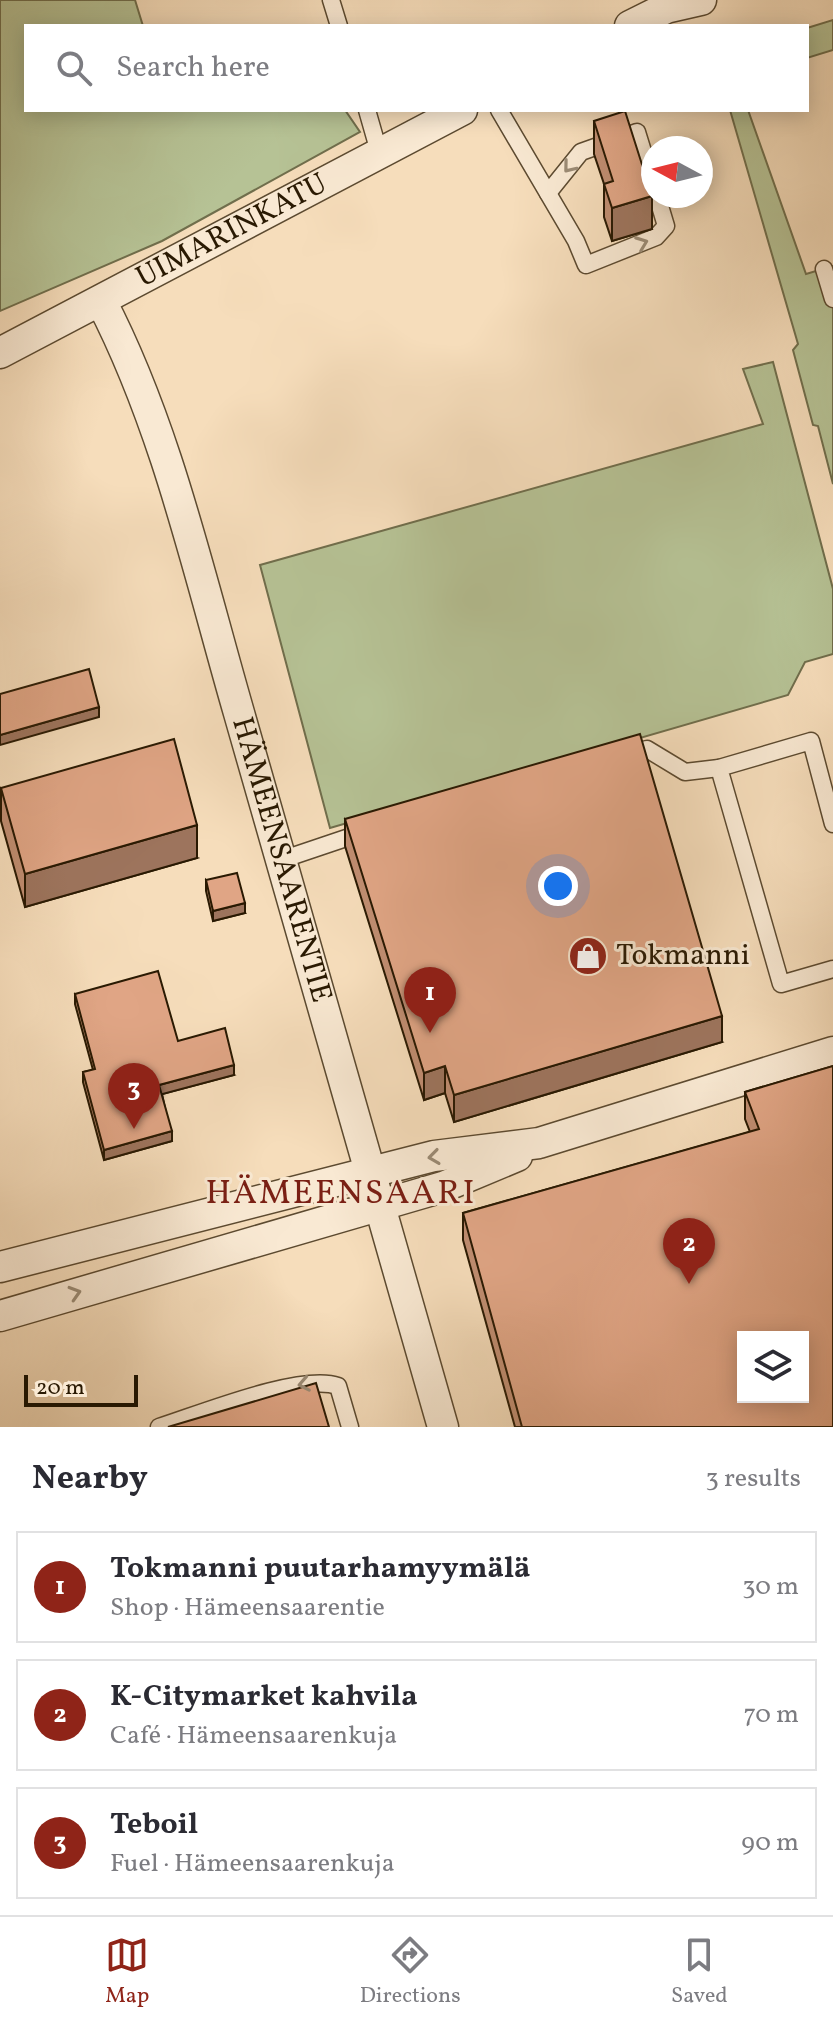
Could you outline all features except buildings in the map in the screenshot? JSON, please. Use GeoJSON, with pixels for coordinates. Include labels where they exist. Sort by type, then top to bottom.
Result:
{"type":"FeatureCollection","features":[{"type":"Feature","properties":{"kind":"street"},"geometry":{"type":"LineString","coordinates":[[634,24],[666,8],[701,0]]}},
{"type":"Feature","properties":{"kind":"street","name":"UIMARINKATU"},"geometry":{"type":"LineString","coordinates":[[0,353],[458,112]]}},
{"type":"Feature","properties":{"kind":"street","name":"HÄMEENSAARENTIE"},"geometry":{"type":"LineString","coordinates":[[101,301],[123,345],[171,479],[373,1171],[443,1427]]}},
{"type":"Feature","properties":{"kind":"street"},"geometry":{"type":"LineString","coordinates":[[0,1267],[293,1195],[434,1156],[539,1143],[833,1052]]}},
{"type":"Feature","properties":{"kind":"street"},"geometry":{"type":"LineString","coordinates":[[0,1316],[477,1176],[539,1143]]}},
{"type":"Feature","properties":{"kind":"lane"},"geometry":{"type":"LineString","coordinates":[[331,0],[338,24]]}},
{"type":"Feature","properties":{"kind":"lane"},"geometry":{"type":"LineString","coordinates":[[368,112],[379,152]]}},
{"type":"Feature","properties":{"kind":"lane"},"geometry":{"type":"LineString","coordinates":[[500,112],[586,265],[656,237],[666,226],[661,208]]}},
{"type":"Feature","properties":{"kind":"lane"},"geometry":{"type":"LineString","coordinates":[[548,193],[581,152],[637,132],[641,145]]}},
{"type":"Feature","properties":{"kind":"lane"},"geometry":{"type":"LineString","coordinates":[[824,269],[833,299]]}},
{"type":"Feature","properties":{"kind":"lane"},"geometry":{"type":"LineString","coordinates":[[602,762],[647,749],[685,772],[719,768],[811,741],[833,824]]}},
{"type":"Feature","properties":{"kind":"lane"},"geometry":{"type":"LineString","coordinates":[[719,768],[781,984],[833,969]]}},
{"type":"Feature","properties":{"kind":"lane"},"geometry":{"type":"LineString","coordinates":[[281,860],[380,827]]}},
{"type":"Feature","properties":{"kind":"lane"},"geometry":{"type":"LineString","coordinates":[[159,1427],[287,1387],[323,1381],[338,1386],[350,1427]]}},
{"type":"Feature","properties":{"kind":"green space"},"geometry":{"type":"Polygon","coordinates":[[[0,0],[135,0],[142,24],[24,24],[24,112],[346,112],[360,132],[162,241],[0,311],[0,0]]]}},
{"type":"Feature","properties":{"kind":"green space"},"geometry":{"type":"Polygon","coordinates":[[[833,20],[833,50],[809,57],[809,27],[833,20]]]}},
{"type":"Feature","properties":{"kind":"green space"},"geometry":{"type":"Polygon","coordinates":[[[731,112],[749,112],[806,274],[833,266],[833,484],[793,350],[798,344],[731,112]]]}},
{"type":"Feature","properties":{"kind":"green space"},"geometry":{"type":"Polygon","coordinates":[[[773,362],[833,589],[833,654],[805,662],[788,695],[330,828],[260,565],[763,424],[743,369],[773,362]]]}},
{"type":"Feature","properties":{"kind":"place","name":"Tokmanni"},"geometry":{"type":"Point","coordinates":[588,956]}},
{"type":"Feature","properties":{"kind":"place","name":"Tokmanni puutarhamyymälä"},"geometry":{"type":"Point","coordinates":[430,1033]}},
{"type":"Feature","properties":{"kind":"place","name":"Teboil"},"geometry":{"type":"Point","coordinates":[134,1129]}},
{"type":"Feature","properties":{"kind":"place","name":"K-Citymarket kahvila"},"geometry":{"type":"Point","coordinates":[689,1284]}},
{"type":"Feature","properties":{"kind":"district","name":"HÄMEENSAARI"},"geometry":{"type":"Point","coordinates":[341,1194]}}]}
